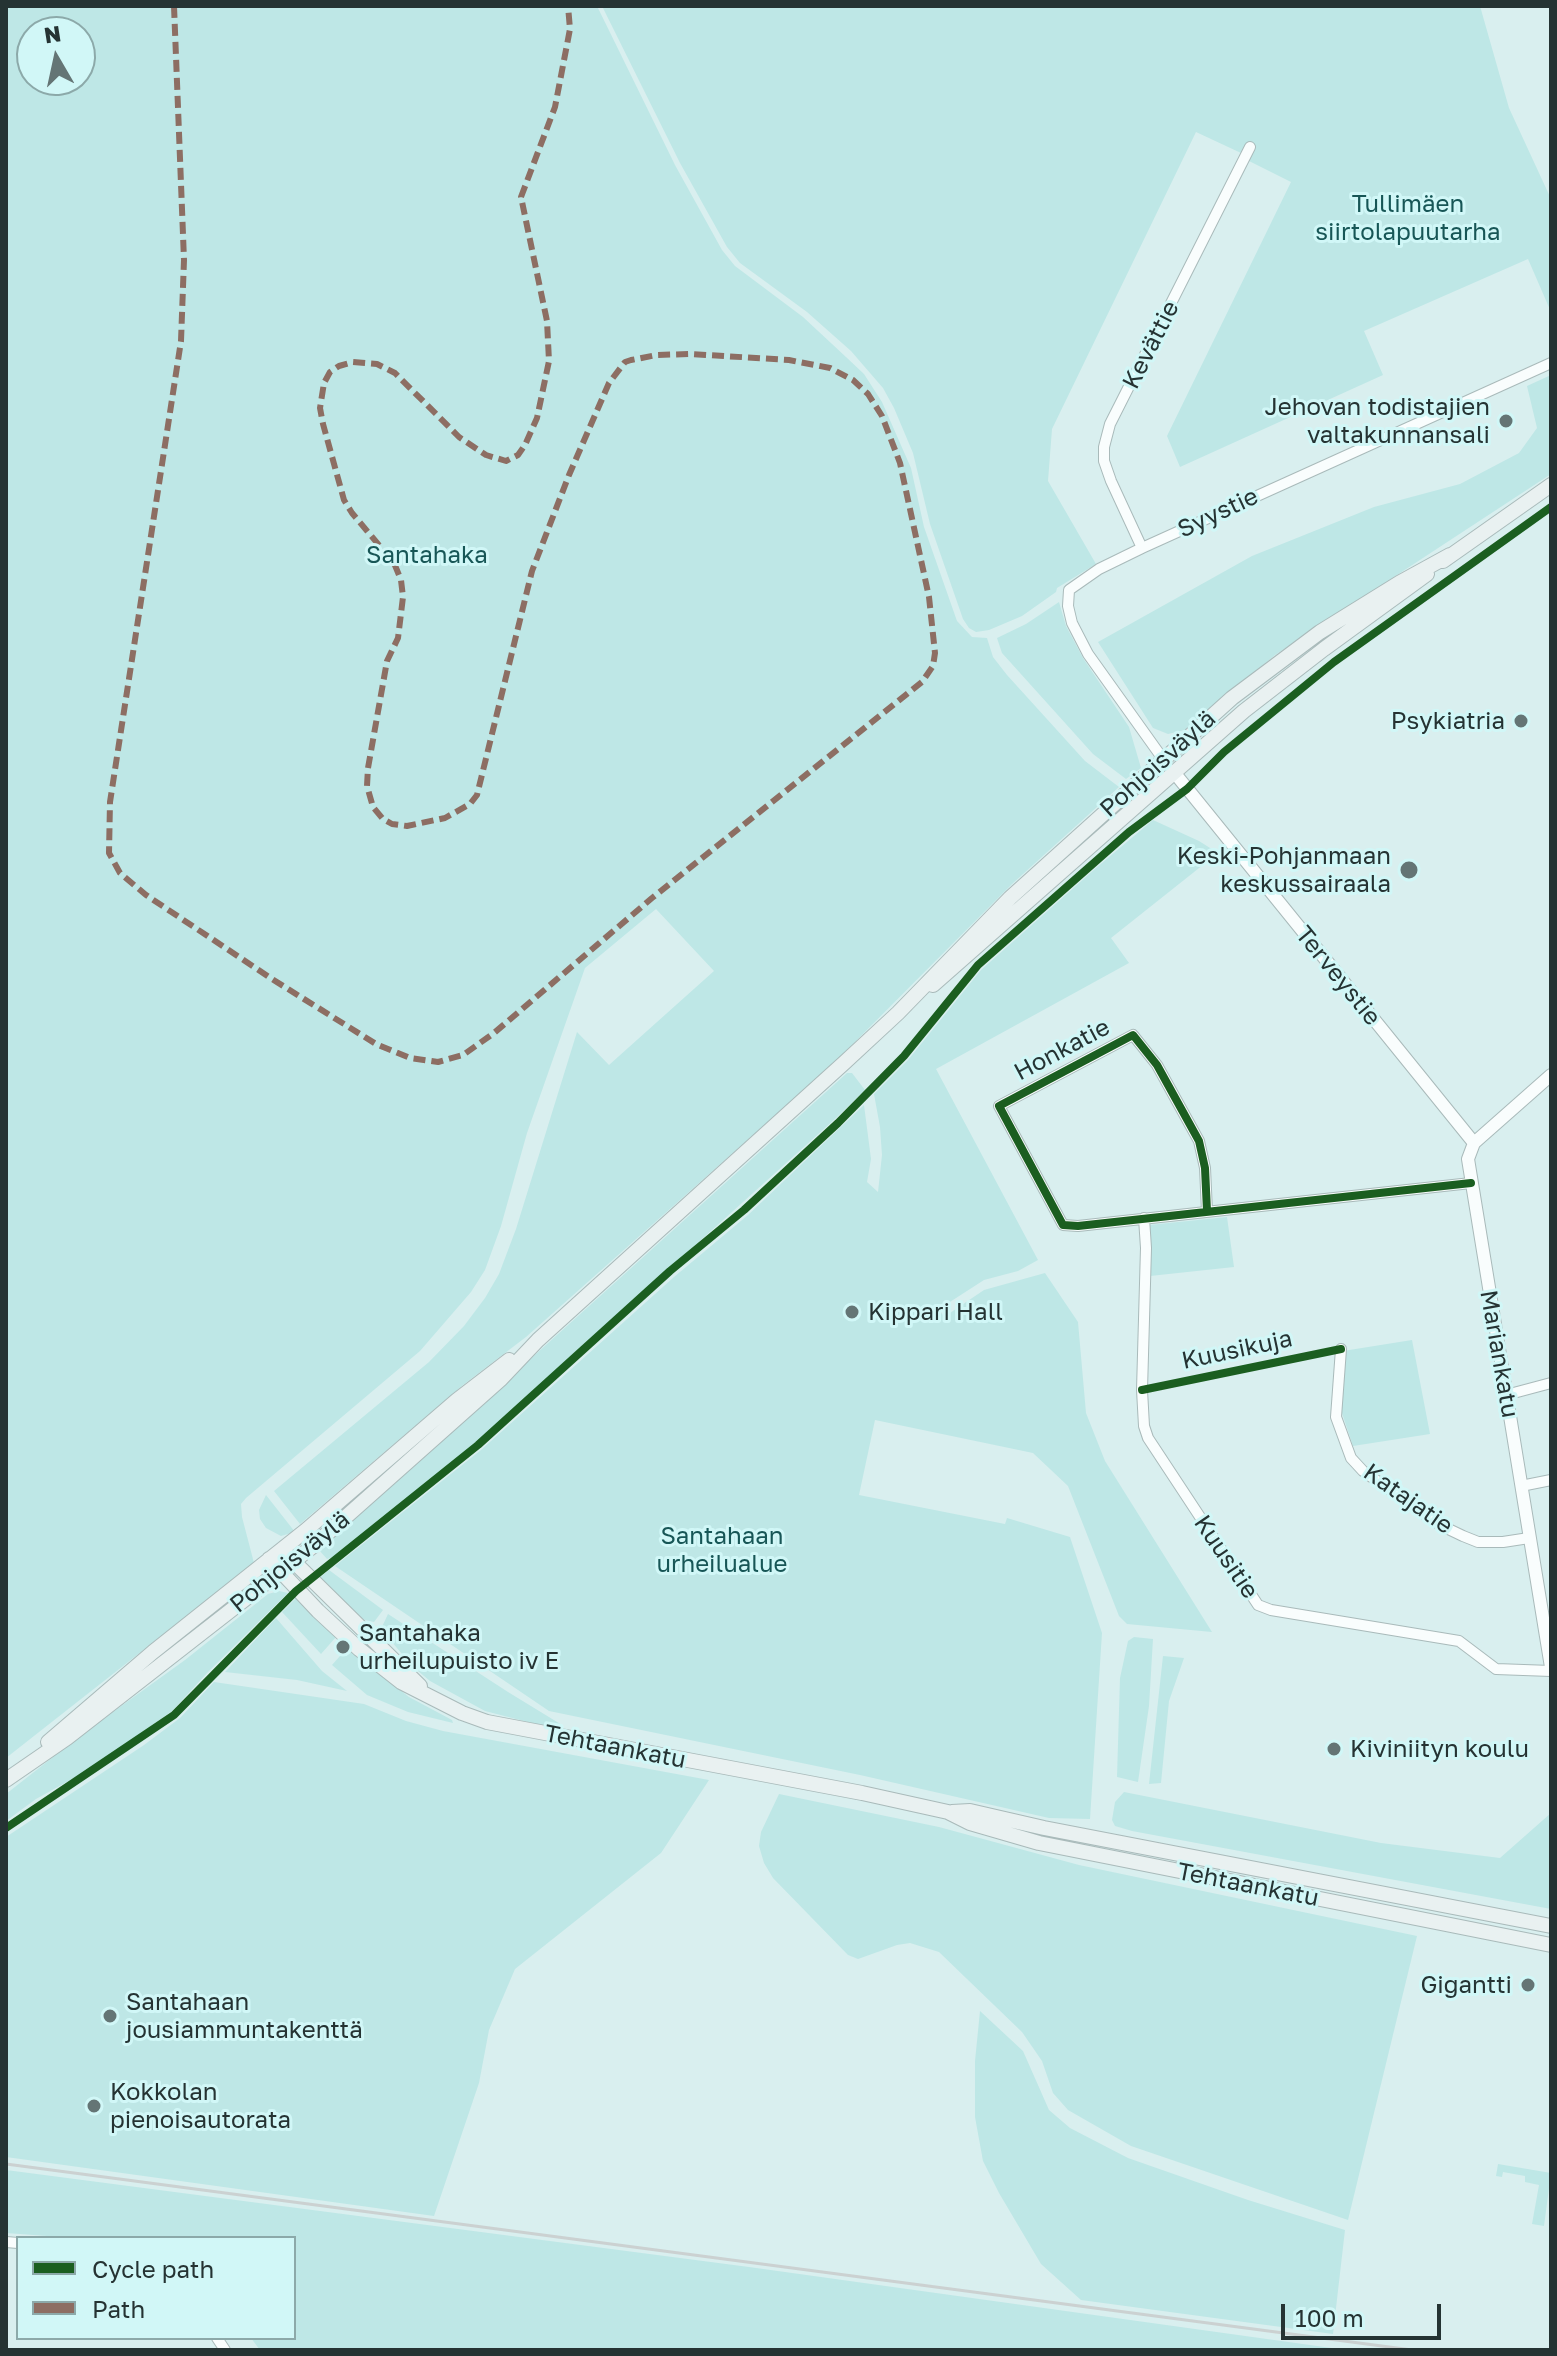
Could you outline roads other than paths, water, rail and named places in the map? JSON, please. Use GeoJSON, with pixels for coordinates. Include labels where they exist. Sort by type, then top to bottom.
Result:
{"type":"FeatureCollection","features":[{"type":"Feature","properties":{"kind":"main road","name":"Pohjoisväylä"},"geometry":{"type":"LineString","coordinates":[[898,1013],[955,968],[1173,771],[1276,685],[1407,591],[1450,555],[1551,485]]}},
{"type":"Feature","properties":{"kind":"main road","name":"Pohjoisväylä"},"geometry":{"type":"LineString","coordinates":[[6,1780],[67,1738],[294,1561],[468,1409],[538,1340],[898,1013],[1010,898],[1232,698],[1320,632],[1450,555]]}},
{"type":"Feature","properties":{"kind":"main road"},"geometry":{"type":"LineString","coordinates":[[1163,759],[1173,771]]}},
{"type":"Feature","properties":{"kind":"main road","name":"Pohjoisväylä"},"geometry":{"type":"LineString","coordinates":[[25,1765],[61,1728],[282,1549],[457,1400],[538,1340]]}},
{"type":"Feature","properties":{"kind":"main road","name":"Tehtaankatu"},"geometry":{"type":"LineString","coordinates":[[282,1549],[429,1695]]}},
{"type":"Feature","properties":{"kind":"main road","name":"Tehtaankatu"},"geometry":{"type":"LineString","coordinates":[[269,1559],[359,1649],[401,1682],[487,1722],[862,1793],[948,1812],[970,1823],[1039,1843],[1551,1945]]}},
{"type":"Feature","properties":{"kind":"main road","name":"Tehtaankatu"},"geometry":{"type":"LineString","coordinates":[[948,1812],[970,1811],[1551,1926]]}},
{"type":"Feature","properties":{"kind":"street","name":"Kevättie"},"geometry":{"type":"LineString","coordinates":[[1142,548],[1104,461],[1110,424],[1250,147]]}},
{"type":"Feature","properties":{"kind":"street","name":"Syystie"},"geometry":{"type":"LineString","coordinates":[[1163,759],[1088,654],[1072,623],[1068,606],[1069,590],[1099,569],[1142,548],[1551,363]]}},
{"type":"Feature","properties":{"kind":"street","name":"Terveystie"},"geometry":{"type":"LineString","coordinates":[[1173,771],[1474,1143]]}},
{"type":"Feature","properties":{"kind":"street","name":"Honkatie"},"geometry":{"type":"LineString","coordinates":[[1207,1211],[1205,1168],[1199,1141],[1157,1065],[1133,1035],[999,1106],[1063,1225],[1078,1226],[1471,1183]]}},
{"type":"Feature","properties":{"kind":"street"},"geometry":{"type":"LineString","coordinates":[[1474,1143],[1551,1075]]}},
{"type":"Feature","properties":{"kind":"street","name":"Mariankatu"},"geometry":{"type":"LineString","coordinates":[[1474,1143],[1468,1159],[1471,1183],[1529,1538],[1546,1609],[1551,1669]]}},
{"type":"Feature","properties":{"kind":"street","name":"Kuusitie"},"geometry":{"type":"LineString","coordinates":[[1144,1218],[1144,1426],[1148,1438],[1258,1605],[1271,1610],[1459,1641],[1496,1669],[1551,1669]]}},
{"type":"Feature","properties":{"kind":"street","name":"Katajatie"},"geometry":{"type":"LineString","coordinates":[[1341,1349],[1336,1417],[1351,1458],[1363,1471],[1440,1525],[1463,1536],[1478,1542],[1529,1538]]}},
{"type":"Feature","properties":{"kind":"street"},"geometry":{"type":"LineString","coordinates":[[1506,1395],[1551,1383]]}},
{"type":"Feature","properties":{"kind":"street"},"geometry":{"type":"LineString","coordinates":[[1521,1486],[1551,1480]]}},
{"type":"Feature","properties":{"kind":"railway"},"geometry":{"type":"LineString","coordinates":[[6,2164],[1412,2350]]}},
{"type":"Feature","properties":{"kind":"place","name":"Jehovan todistajien valtakunnansali"},"geometry":{"type":"Point","coordinates":[1506,421]}},
{"type":"Feature","properties":{"kind":"place","name":"Psykiatria"},"geometry":{"type":"Point","coordinates":[1521,721]}},
{"type":"Feature","properties":{"kind":"place","name":"Keski-Pohjanmaan keskussairaala"},"geometry":{"type":"Point","coordinates":[1409,870]}},
{"type":"Feature","properties":{"kind":"place","name":"Kippari Hall"},"geometry":{"type":"Point","coordinates":[852,1312]}},
{"type":"Feature","properties":{"kind":"place","name":"Santahaka urheilupuisto iv E"},"geometry":{"type":"Point","coordinates":[343,1647]}},
{"type":"Feature","properties":{"kind":"place","name":"Kiviniityn koulu"},"geometry":{"type":"Point","coordinates":[1334,1749]}},
{"type":"Feature","properties":{"kind":"place","name":"Gigantti"},"geometry":{"type":"Point","coordinates":[1528,1985]}},
{"type":"Feature","properties":{"kind":"place","name":"Santahaan jousiammuntakenttä"},"geometry":{"type":"Point","coordinates":[110,2016]}},
{"type":"Feature","properties":{"kind":"place","name":"Kokkolan pienoisautorata"},"geometry":{"type":"Point","coordinates":[94,2106]}},
{"type":"Feature","properties":{"kind":"park label","name":"Tullimäen siirtolapuutarha"},"geometry":{"type":"Point","coordinates":[1408,218]}},
{"type":"Feature","properties":{"kind":"park label","name":"Santahaka"},"geometry":{"type":"Point","coordinates":[427,555]}},
{"type":"Feature","properties":{"kind":"park label","name":"Santahaan urheilualue"},"geometry":{"type":"Point","coordinates":[722,1550]}}]}
